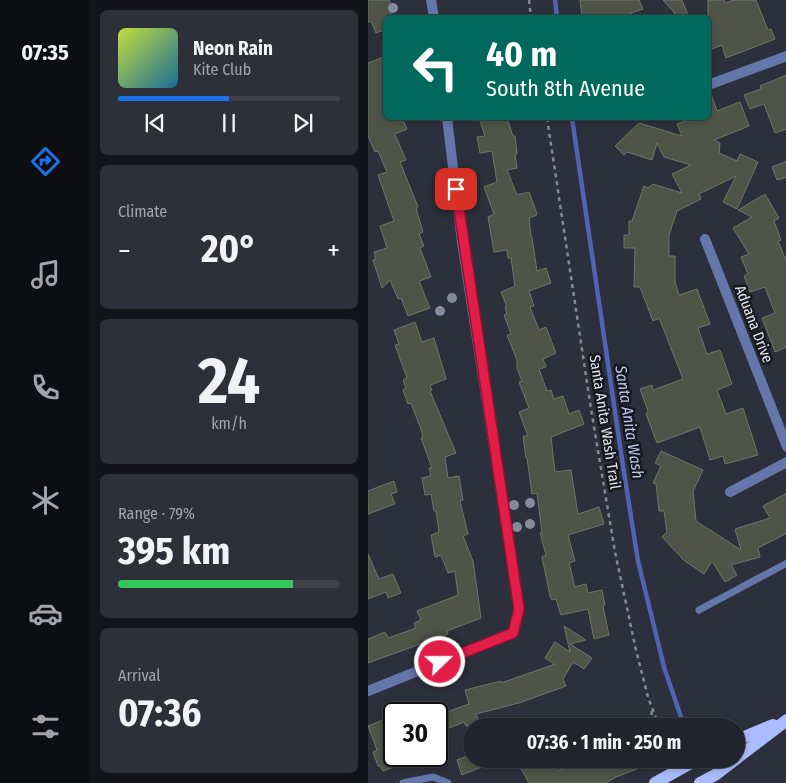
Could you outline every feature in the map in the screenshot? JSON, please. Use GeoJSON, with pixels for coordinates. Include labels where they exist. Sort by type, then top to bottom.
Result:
{"type":"FeatureCollection","features":[{"type":"Feature","properties":{"kind":"main road"},"geometry":{"type":"LineString","coordinates":[[745,737],[786,719]]}},
{"type":"Feature","properties":{"kind":"main road"},"geometry":{"type":"LineString","coordinates":[[745,752],[786,719]]}},
{"type":"Feature","properties":{"kind":"main road"},"geometry":{"type":"LineString","coordinates":[[655,783],[681,768]]}},
{"type":"Feature","properties":{"kind":"main road"},"geometry":{"type":"LineString","coordinates":[[700,783],[724,768]]}},
{"type":"Feature","properties":{"kind":"street"},"geometry":{"type":"LineString","coordinates":[[432,0],[434,15]]}},
{"type":"Feature","properties":{"kind":"street"},"geometry":{"type":"LineString","coordinates":[[711,84],[786,56]]}},
{"type":"Feature","properties":{"kind":"street"},"geometry":{"type":"LineString","coordinates":[[368,692],[513,633],[519,609],[462,242],[446,120]]}},
{"type":"Feature","properties":{"kind":"street","name":"Aduana Drive"},"geometry":{"type":"LineString","coordinates":[[705,239],[786,447]]}},
{"type":"Feature","properties":{"kind":"street"},"geometry":{"type":"LineString","coordinates":[[730,492],[786,462]]}},
{"type":"Feature","properties":{"kind":"lane"},"geometry":{"type":"LineString","coordinates":[[699,610],[786,563]]}},
{"type":"Feature","properties":{"kind":"lane"},"geometry":{"type":"LineString","coordinates":[[403,783],[433,777],[448,783]]}},
{"type":"Feature","properties":{"kind":"path"},"geometry":{"type":"LineString","coordinates":[[529,0],[531,15]]}},
{"type":"Feature","properties":{"kind":"path","name":"Santa Anita Wash Trail"},"geometry":{"type":"LineString","coordinates":[[546,120],[589,400],[615,552],[636,650],[656,718]]}},
{"type":"Feature","properties":{"kind":"path"},"geometry":{"type":"LineString","coordinates":[[651,718],[652,710]]}},
{"type":"Feature","properties":{"kind":"building"},"geometry":{"type":"Polygon","coordinates":[[[368,0],[389,0],[393,10],[390,11],[392,15],[383,15],[383,30],[376,33],[371,21],[368,22],[368,0]]]}},
{"type":"Feature","properties":{"kind":"building"},"geometry":{"type":"Polygon","coordinates":[[[580,0],[639,0],[643,9],[631,13],[632,15],[582,15],[580,0]]]}},
{"type":"Feature","properties":{"kind":"building"},"geometry":{"type":"Polygon","coordinates":[[[663,0],[682,0],[688,15],[675,15],[663,0]]]}},
{"type":"Feature","properties":{"kind":"building"},"geometry":{"type":"Polygon","coordinates":[[[708,0],[724,0],[725,3],[734,0],[756,0],[768,30],[771,29],[775,39],[726,58],[722,45],[711,50],[711,15],[708,15],[708,0]]]}},
{"type":"Feature","properties":{"kind":"building"},"geometry":{"type":"Polygon","coordinates":[[[383,57],[383,120],[403,120],[407,129],[395,134],[406,160],[400,162],[418,207],[416,208],[423,232],[419,234],[424,246],[420,248],[431,277],[419,281],[430,308],[408,316],[401,298],[398,299],[390,280],[382,288],[373,260],[376,259],[374,252],[387,248],[380,226],[394,221],[378,175],[387,172],[378,151],[375,152],[368,136],[368,63],[383,57]]]}},
{"type":"Feature","properties":{"kind":"building"},"geometry":{"type":"Polygon","coordinates":[[[787,75],[787,129],[775,133],[764,104],[750,109],[744,95],[761,89],[760,86],[787,75]]]}},
{"type":"Feature","properties":{"kind":"building"},"geometry":{"type":"Polygon","coordinates":[[[711,94],[717,111],[740,102],[749,126],[714,140],[720,143],[719,153],[737,161],[740,154],[758,162],[737,209],[723,202],[736,176],[699,194],[701,199],[677,211],[669,235],[669,256],[675,256],[675,282],[679,295],[697,289],[710,324],[698,328],[707,354],[720,350],[732,384],[717,390],[726,414],[743,408],[758,455],[725,464],[723,456],[710,460],[700,427],[657,443],[646,414],[648,411],[640,389],[652,385],[653,390],[683,379],[660,318],[653,321],[640,287],[634,287],[635,248],[624,248],[624,235],[629,235],[629,221],[632,221],[644,186],[648,188],[653,184],[682,193],[672,174],[691,165],[664,157],[657,143],[652,160],[627,152],[624,155],[615,146],[639,123],[682,136],[677,124],[688,120],[711,120],[711,94]]]}},
{"type":"Feature","properties":{"kind":"building"},"geometry":{"type":"Polygon","coordinates":[[[480,120],[508,120],[513,136],[515,136],[517,168],[507,170],[517,195],[529,192],[537,215],[529,218],[537,271],[546,268],[551,283],[529,291],[534,306],[530,307],[539,330],[546,327],[556,353],[543,359],[546,367],[539,369],[547,391],[551,390],[554,399],[563,396],[569,414],[579,410],[584,424],[551,437],[555,472],[571,470],[578,514],[599,507],[604,524],[568,535],[575,561],[569,563],[575,587],[586,584],[588,593],[602,590],[609,635],[594,639],[588,609],[561,615],[556,599],[552,600],[550,596],[542,557],[546,555],[540,533],[542,533],[537,493],[532,494],[523,436],[528,436],[519,412],[529,408],[519,382],[522,381],[517,368],[517,360],[507,335],[511,334],[504,315],[507,314],[505,307],[507,307],[501,292],[515,286],[511,258],[508,258],[507,250],[494,252],[488,217],[494,214],[484,187],[497,182],[492,151],[480,153],[477,137],[485,136],[480,120]]]}},
{"type":"Feature","properties":{"kind":"building"},"geometry":{"type":"Polygon","coordinates":[[[787,161],[787,177],[777,180],[772,167],[787,161]]]}},
{"type":"Feature","properties":{"kind":"building"},"geometry":{"type":"Polygon","coordinates":[[[765,194],[779,218],[774,221],[781,240],[778,241],[787,263],[787,347],[775,352],[762,318],[775,313],[765,287],[750,292],[744,276],[748,274],[741,257],[749,254],[733,228],[752,217],[738,210],[765,194]]]}},
{"type":"Feature","properties":{"kind":"building"},"geometry":{"type":"Polygon","coordinates":[[[415,322],[422,342],[434,338],[446,379],[430,385],[432,390],[430,391],[456,453],[445,457],[448,478],[459,476],[463,500],[460,501],[468,534],[463,536],[473,561],[481,618],[447,631],[448,634],[368,663],[368,639],[385,632],[388,638],[416,628],[414,623],[421,620],[417,611],[458,595],[455,571],[448,573],[441,555],[435,557],[431,535],[439,532],[436,511],[434,511],[431,494],[425,495],[422,478],[431,476],[429,468],[432,468],[421,438],[423,438],[422,432],[411,403],[408,404],[403,390],[406,388],[403,380],[407,378],[395,345],[399,344],[394,330],[415,322]]]}},
{"type":"Feature","properties":{"kind":"building"},"geometry":{"type":"Polygon","coordinates":[[[661,451],[703,470],[693,491],[696,521],[741,550],[735,529],[770,518],[763,506],[787,493],[787,533],[758,548],[760,557],[731,565],[737,575],[725,582],[712,561],[704,574],[682,559],[662,537],[667,532],[664,511],[659,511],[656,484],[653,483],[661,466],[655,463],[661,451]]]}},
{"type":"Feature","properties":{"kind":"building"},"geometry":{"type":"Polygon","coordinates":[[[394,481],[397,492],[391,494],[395,504],[368,514],[368,491],[394,481]]]}},
{"type":"Feature","properties":{"kind":"building"},"geometry":{"type":"Polygon","coordinates":[[[368,554],[379,579],[393,574],[401,593],[388,598],[386,592],[368,599],[368,554]]]}},
{"type":"Feature","properties":{"kind":"building"},"geometry":{"type":"Polygon","coordinates":[[[564,626],[586,640],[570,644],[592,658],[584,669],[573,662],[563,679],[566,686],[519,703],[476,714],[478,718],[463,718],[463,722],[448,729],[448,712],[469,704],[465,690],[501,681],[501,683],[555,664],[545,658],[555,642],[570,652],[564,626]]]}},
{"type":"Feature","properties":{"kind":"building"},"geometry":{"type":"Polygon","coordinates":[[[383,720],[383,767],[394,767],[383,771],[378,766],[373,752],[377,750],[368,726],[383,720]]]}},
{"type":"Feature","properties":{"kind":"building"},"geometry":{"type":"Polygon","coordinates":[[[463,758],[463,768],[479,768],[462,775],[457,760],[463,758]]]}},
{"type":"Feature","properties":{"kind":"building"},"geometry":{"type":"Polygon","coordinates":[[[521,768],[556,768],[558,771],[565,768],[637,769],[606,783],[529,783],[521,768]]]}},
{"type":"Feature","properties":{"kind":"waterway","name":"Santa Anita Wash"},"geometry":{"type":"LineString","coordinates":[[555,0],[557,15]]}},
{"type":"Feature","properties":{"kind":"waterway","name":"Santa Anita Wash"},"geometry":{"type":"LineString","coordinates":[[572,120],[638,561],[664,667],[681,718]]}},
{"type":"Feature","properties":{"kind":"route"},"geometry":{"type":"LineString","coordinates":[[440,662],[513,633],[519,609],[462,242],[456,189]]}}]}
